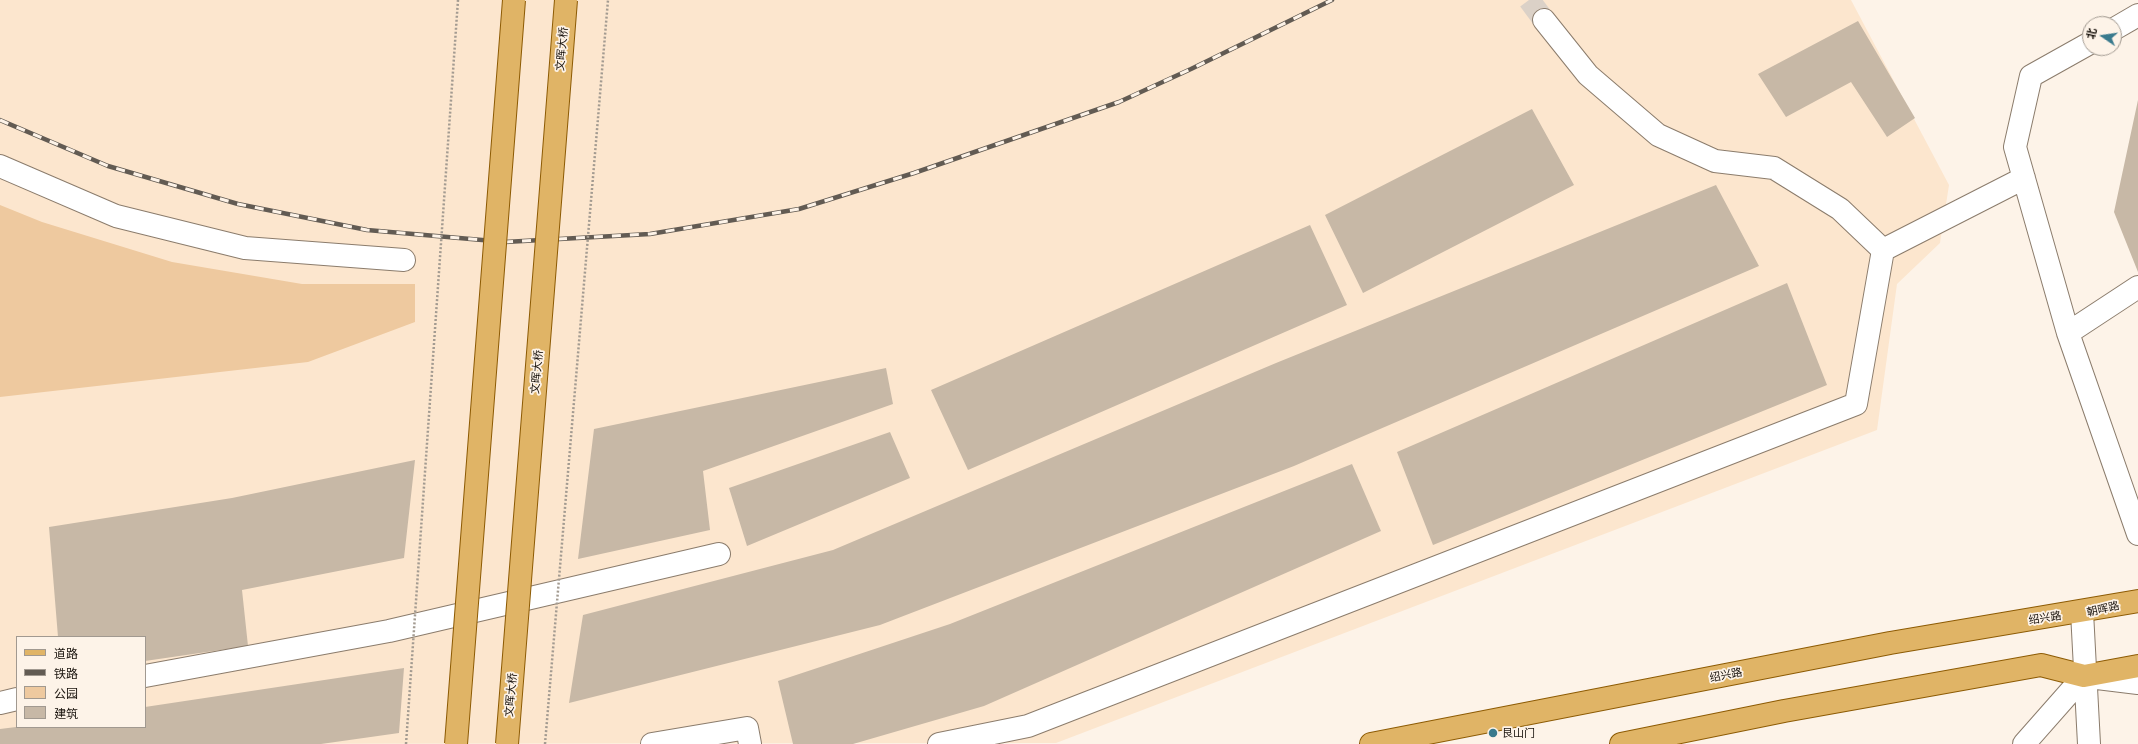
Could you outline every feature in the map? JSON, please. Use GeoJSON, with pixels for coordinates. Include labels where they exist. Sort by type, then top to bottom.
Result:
{"type":"FeatureCollection","features":[{"type":"Feature","properties":{"kind":"main road"},"geometry":{"type":"LineString","coordinates":[[456,744],[514,0]]}},
{"type":"Feature","properties":{"kind":"main road","name":"文晖大桥"},"geometry":{"type":"LineString","coordinates":[[507,744],[566,0]]}},
{"type":"Feature","properties":{"kind":"main road","name":"朝晖路"},"geometry":{"type":"LineString","coordinates":[[2082,612],[2138,601]]}},
{"type":"Feature","properties":{"kind":"main road","name":"绍兴路"},"geometry":{"type":"LineString","coordinates":[[1371,744],[1890,643],[2082,612]]}},
{"type":"Feature","properties":{"kind":"main road"},"geometry":{"type":"LineString","coordinates":[[1621,744],[1784,711],[2041,665],[2084,676],[2138,666]]}},
{"type":"Feature","properties":{"kind":"street"},"geometry":{"type":"LineString","coordinates":[[2122,24],[2138,14]]}},
{"type":"Feature","properties":{"kind":"street"},"geometry":{"type":"LineString","coordinates":[[1544,20],[1588,75],[1658,135],[1715,161],[1774,168],[1840,209],[1883,250]]}},
{"type":"Feature","properties":{"kind":"street"},"geometry":{"type":"LineString","coordinates":[[2082,47],[2031,76],[2015,147],[2068,333],[2138,534]]}},
{"type":"Feature","properties":{"kind":"street"},"geometry":{"type":"LineString","coordinates":[[0,166],[116,216],[245,248],[404,260]]}},
{"type":"Feature","properties":{"kind":"street"},"geometry":{"type":"LineString","coordinates":[[1883,250],[2024,178]]}},
{"type":"Feature","properties":{"kind":"street"},"geometry":{"type":"LineString","coordinates":[[939,744],[1028,726],[1856,404],[1883,250]]}},
{"type":"Feature","properties":{"kind":"street"},"geometry":{"type":"LineString","coordinates":[[2068,333],[2138,287]]}},
{"type":"Feature","properties":{"kind":"street"},"geometry":{"type":"LineString","coordinates":[[146,676],[389,631],[719,554]]}},
{"type":"Feature","properties":{"kind":"street","name":"朝晖路"},"geometry":{"type":"LineString","coordinates":[[2082,612],[2084,676],[2089,744]]}},
{"type":"Feature","properties":{"kind":"street"},"geometry":{"type":"LineString","coordinates":[[2024,744],[2084,676],[2138,683]]}},
{"type":"Feature","properties":{"kind":"street"},"geometry":{"type":"LineString","coordinates":[[0,702],[16,699]]}},
{"type":"Feature","properties":{"kind":"street"},"geometry":{"type":"LineString","coordinates":[[652,744],[747,728],[750,744]]}},
{"type":"Feature","properties":{"kind":"path"},"geometry":{"type":"LineString","coordinates":[[406,744],[458,0]]}},
{"type":"Feature","properties":{"kind":"path"},"geometry":{"type":"LineString","coordinates":[[545,744],[608,0]]}},
{"type":"Feature","properties":{"kind":"shaded area"},"geometry":{"type":"Polygon","coordinates":[[[0,0],[1851,0],[1949,185],[1940,243],[1897,284],[1877,430],[1056,743],[0,744],[0,0]]]}},
{"type":"Feature","properties":{"kind":"green space"},"geometry":{"type":"Polygon","coordinates":[[[0,205],[42,222],[172,262],[302,284],[415,284],[415,322],[308,362],[0,397],[0,205]]]}},
{"type":"Feature","properties":{"kind":"building"},"geometry":{"type":"Polygon","coordinates":[[[1858,21],[1915,118],[1887,137],[1851,82],[1786,117],[1758,74],[1858,21]]]}},
{"type":"Feature","properties":{"kind":"building"},"geometry":{"type":"Polygon","coordinates":[[[2138,100],[2138,272],[2114,212],[2138,100]]]}},
{"type":"Feature","properties":{"kind":"building"},"geometry":{"type":"Polygon","coordinates":[[[1532,109],[1574,185],[1363,293],[1325,215],[1532,109]]]}},
{"type":"Feature","properties":{"kind":"building"},"geometry":{"type":"Polygon","coordinates":[[[1716,185],[1759,266],[1294,466],[880,625],[569,703],[583,615],[833,550],[1276,363],[1716,185]]]}},
{"type":"Feature","properties":{"kind":"building"},"geometry":{"type":"Polygon","coordinates":[[[1310,225],[1347,305],[968,470],[931,390],[1310,225]]]}},
{"type":"Feature","properties":{"kind":"building"},"geometry":{"type":"Polygon","coordinates":[[[1787,283],[1827,385],[1433,545],[1397,452],[1787,283]]]}},
{"type":"Feature","properties":{"kind":"building"},"geometry":{"type":"Polygon","coordinates":[[[886,368],[893,404],[703,471],[710,530],[578,559],[594,429],[886,368]]]}},
{"type":"Feature","properties":{"kind":"building"},"geometry":{"type":"Polygon","coordinates":[[[890,432],[910,478],[747,546],[729,488],[890,432]]]}},
{"type":"Feature","properties":{"kind":"building"},"geometry":{"type":"Polygon","coordinates":[[[415,460],[404,558],[242,590],[248,646],[146,661],[146,636],[58,636],[49,527],[232,498],[415,460]]]}},
{"type":"Feature","properties":{"kind":"building"},"geometry":{"type":"Polygon","coordinates":[[[1352,464],[1381,531],[984,706],[853,744],[793,744],[778,681],[950,624],[1352,464]]]}},
{"type":"Feature","properties":{"kind":"building"},"geometry":{"type":"Polygon","coordinates":[[[404,668],[399,733],[321,744],[0,744],[0,729],[16,727],[146,728],[146,707],[404,668]]]}},
{"type":"Feature","properties":{"kind":"tunnel"},"geometry":{"type":"LineString","coordinates":[[1529,0],[1544,20]]}},
{"type":"Feature","properties":{"kind":"railway"},"geometry":{"type":"LineString","coordinates":[[0,120],[108,166],[238,204],[367,230],[505,242],[650,234],[799,209],[914,173],[1119,102],[1191,69],[1332,0]]}},
{"type":"Feature","properties":{"kind":"place","name":"艮山门"},"geometry":{"type":"Point","coordinates":[1493,733]}}]}
